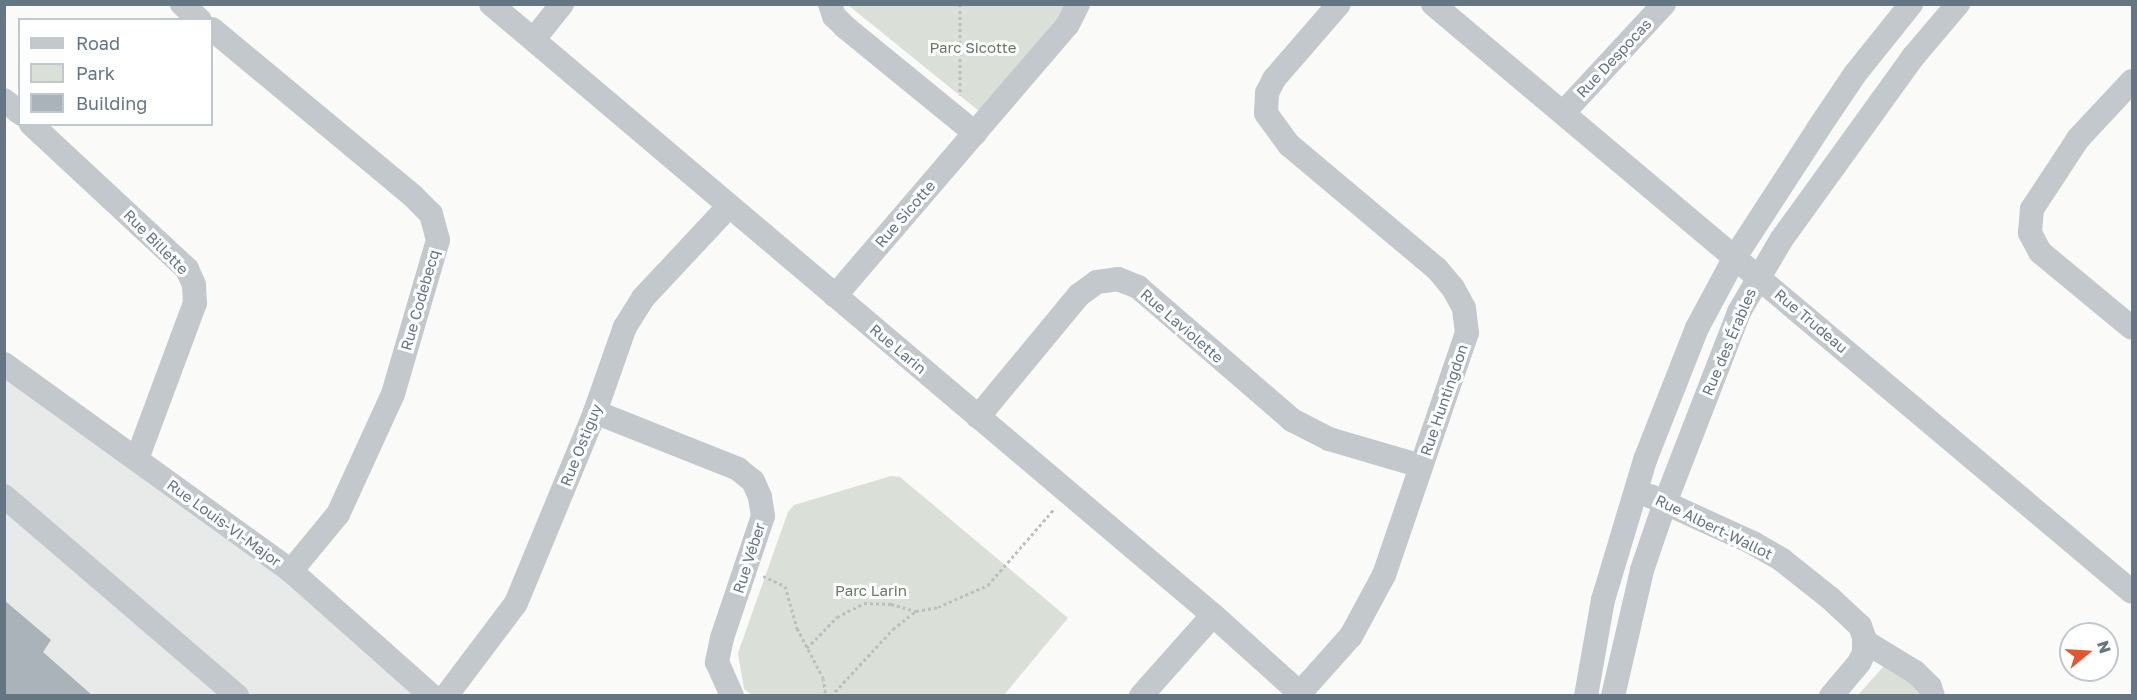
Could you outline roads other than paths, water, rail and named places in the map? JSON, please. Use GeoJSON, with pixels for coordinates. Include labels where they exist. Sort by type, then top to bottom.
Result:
{"type":"FeatureCollection","features":[{"type":"Feature","properties":{"kind":"street"},"geometry":{"type":"LineString","coordinates":[[182,4],[198,18]]}},
{"type":"Feature","properties":{"kind":"street","name":"Rue Larin"},"geometry":{"type":"LineString","coordinates":[[491,4],[1213,615],[1302,694]]}},
{"type":"Feature","properties":{"kind":"street"},"geometry":{"type":"LineString","coordinates":[[534,39],[562,4]]}},
{"type":"Feature","properties":{"kind":"street"},"geometry":{"type":"LineString","coordinates":[[831,4],[834,16],[845,27],[975,133]]}},
{"type":"Feature","properties":{"kind":"street","name":"Rue Sicotte"},"geometry":{"type":"LineString","coordinates":[[835,296],[1068,24],[1078,4]]}},
{"type":"Feature","properties":{"kind":"street","name":"Rue Huntingdon"},"geometry":{"type":"LineString","coordinates":[[1302,694],[1351,636],[1369,607],[1384,575],[1467,333],[1464,308],[1453,288],[1437,269],[1289,145],[1266,113],[1267,93],[1274,79],[1339,4]]}},
{"type":"Feature","properties":{"kind":"street","name":"Rue Trudeau"},"geometry":{"type":"LineString","coordinates":[[1433,4],[2133,592]]}},
{"type":"Feature","properties":{"kind":"street","name":"Rue Despocas"},"geometry":{"type":"LineString","coordinates":[[1564,112],[1664,4]]}},
{"type":"Feature","properties":{"kind":"street","name":"Rue des Érables"},"geometry":{"type":"LineString","coordinates":[[1586,696],[1603,600],[1645,460],[1697,328],[1735,257],[1855,74],[1911,4]]}},
{"type":"Feature","properties":{"kind":"street","name":"Rue des Érables"},"geometry":{"type":"LineString","coordinates":[[1613,696],[1642,570],[1665,503],[1739,312],[1758,276],[1913,57],[1958,4]]}},
{"type":"Feature","properties":{"kind":"street","name":"Rue Codebecq"},"geometry":{"type":"LineString","coordinates":[[213,30],[413,196],[431,214],[438,240],[393,394],[338,513],[291,571]]}},
{"type":"Feature","properties":{"kind":"street"},"geometry":{"type":"LineString","coordinates":[[2133,81],[2078,139],[2032,209],[2030,233],[2040,252],[2133,328]]}},
{"type":"Feature","properties":{"kind":"street"},"geometry":{"type":"LineString","coordinates":[[4,99],[18,111]]}},
{"type":"Feature","properties":{"kind":"street","name":"Rue Billette"},"geometry":{"type":"LineString","coordinates":[[34,126],[187,269],[194,285],[195,303],[137,459]]}},
{"type":"Feature","properties":{"kind":"street","name":"Rue Ostiguy"},"geometry":{"type":"LineString","coordinates":[[446,696],[516,603],[595,412],[625,327],[643,298],[729,206]]}},
{"type":"Feature","properties":{"kind":"street","name":"Rue Laviolette"},"geometry":{"type":"LineString","coordinates":[[978,417],[1079,295],[1097,282],[1118,279],[1138,287],[1292,420],[1329,439],[1421,466]]}},
{"type":"Feature","properties":{"kind":"street","name":"Rue Louis-VI-Major"},"geometry":{"type":"LineString","coordinates":[[4,364],[291,571],[432,696]]}},
{"type":"Feature","properties":{"kind":"street","name":"Rue Véber"},"geometry":{"type":"LineString","coordinates":[[595,412],[738,469],[753,481],[760,497],[763,516],[717,662],[732,696]]}},
{"type":"Feature","properties":{"kind":"street","name":"Rue Albert-Wallot"},"geometry":{"type":"LineString","coordinates":[[1636,491],[1753,543],[1782,560],[1850,615],[1860,626],[1864,640],[1915,672],[1930,687],[1933,696]]}},
{"type":"Feature","properties":{"kind":"street"},"geometry":{"type":"LineString","coordinates":[[4,495],[237,696]]}},
{"type":"Feature","properties":{"kind":"street"},"geometry":{"type":"LineString","coordinates":[[1141,696],[1213,615]]}},
{"type":"Feature","properties":{"kind":"street"},"geometry":{"type":"LineString","coordinates":[[1831,696],[1859,663],[1864,653],[1864,640]]}},
{"type":"Feature","properties":{"kind":"park label","name":"Parc Sicotte"},"geometry":{"type":"Point","coordinates":[973,48]}},
{"type":"Feature","properties":{"kind":"park label","name":"Parc Larin"},"geometry":{"type":"Point","coordinates":[871,591]}}]}
